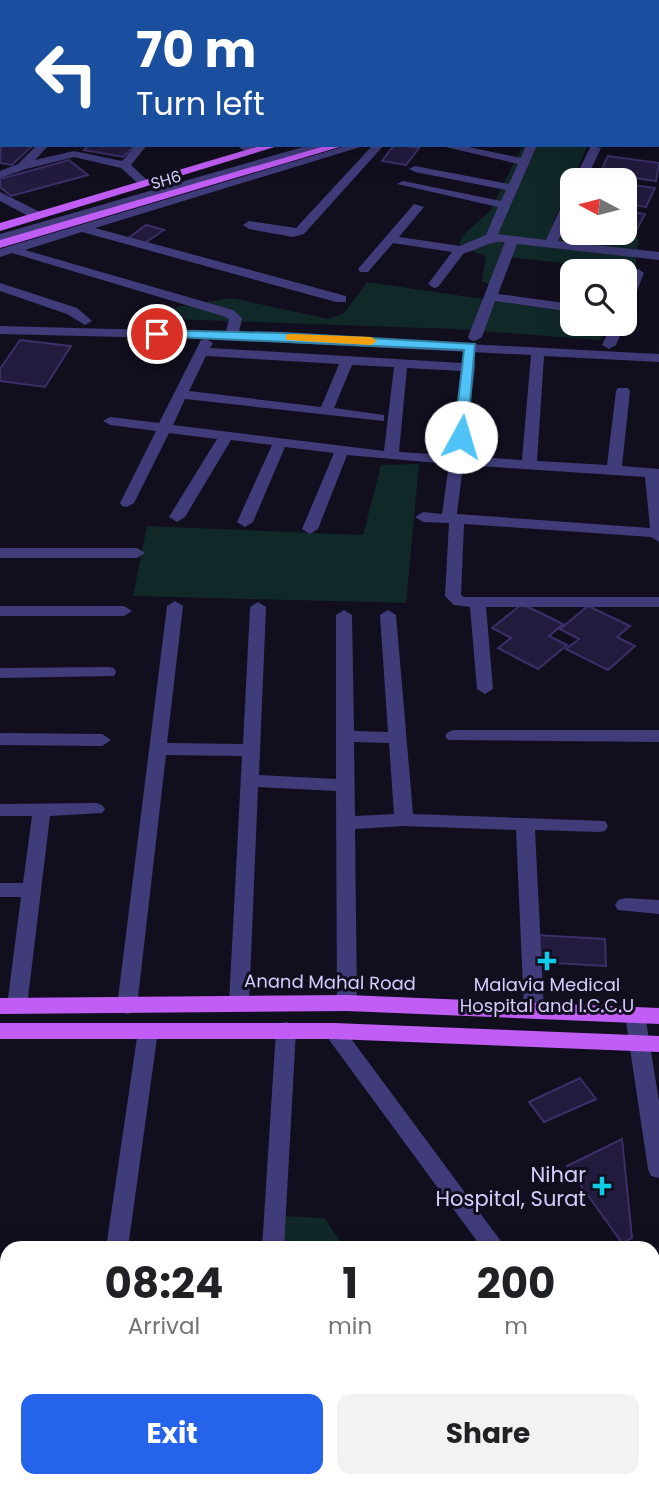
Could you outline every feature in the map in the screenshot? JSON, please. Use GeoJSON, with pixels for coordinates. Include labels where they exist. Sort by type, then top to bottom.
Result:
{"type":"FeatureCollection","features":[{"type":"Feature","properties":{"kind":"main road"},"geometry":{"type":"LineString","coordinates":[[38,216],[269,147]]}},
{"type":"Feature","properties":{"kind":"main road","name":"SH6"},"geometry":{"type":"LineString","coordinates":[[4,249],[70,225],[334,147]]}},
{"type":"Feature","properties":{"kind":"main road"},"geometry":{"type":"LineString","coordinates":[[0,227],[22,215]]}},
{"type":"Feature","properties":{"kind":"main road","name":"Anand Mahal Road"},"geometry":{"type":"LineString","coordinates":[[9,1006],[347,1003],[659,1016]]}},
{"type":"Feature","properties":{"kind":"main road"},"geometry":{"type":"LineString","coordinates":[[0,1031],[286,1030],[649,1044]]}},
{"type":"Feature","properties":{"kind":"street"},"geometry":{"type":"LineString","coordinates":[[22,166],[42,147]]}},
{"type":"Feature","properties":{"kind":"street"},"geometry":{"type":"LineString","coordinates":[[74,154],[82,147]]}},
{"type":"Feature","properties":{"kind":"street"},"geometry":{"type":"LineString","coordinates":[[125,165],[140,147]]}},
{"type":"Feature","properties":{"kind":"street"},"geometry":{"type":"LineString","coordinates":[[244,147],[253,152]]}},
{"type":"Feature","properties":{"kind":"street"},"geometry":{"type":"LineString","coordinates":[[0,233],[298,147]]}},
{"type":"Feature","properties":{"kind":"street"},"geometry":{"type":"LineString","coordinates":[[0,238],[316,147]]}},
{"type":"Feature","properties":{"kind":"street"},"geometry":{"type":"LineString","coordinates":[[4,249],[83,229],[355,147]]}},
{"type":"Feature","properties":{"kind":"street"},"geometry":{"type":"LineString","coordinates":[[249,225],[293,233],[300,231],[377,147]]}},
{"type":"Feature","properties":{"kind":"street"},"geometry":{"type":"LineString","coordinates":[[452,147],[524,162]]}},
{"type":"Feature","properties":{"kind":"street"},"geometry":{"type":"LineString","coordinates":[[390,239],[460,250],[474,247],[491,237],[531,147]]}},
{"type":"Feature","properties":{"kind":"street"},"geometry":{"type":"LineString","coordinates":[[586,168],[595,148]]}},
{"type":"Feature","properties":{"kind":"street"},"geometry":{"type":"LineString","coordinates":[[3,173],[74,154],[125,165],[145,184]]}},
{"type":"Feature","properties":{"kind":"street"},"geometry":{"type":"LineString","coordinates":[[415,169],[513,188]]}},
{"type":"Feature","properties":{"kind":"street"},"geometry":{"type":"LineString","coordinates":[[403,184],[505,205]]}},
{"type":"Feature","properties":{"kind":"street"},"geometry":{"type":"LineString","coordinates":[[0,196],[22,215]]}},
{"type":"Feature","properties":{"kind":"street"},"geometry":{"type":"LineString","coordinates":[[364,269],[418,208]]}},
{"type":"Feature","properties":{"kind":"street"},"geometry":{"type":"LineString","coordinates":[[2,212],[38,216]]}},
{"type":"Feature","properties":{"kind":"street"},"geometry":{"type":"LineString","coordinates":[[550,244],[560,223]]}},
{"type":"Feature","properties":{"kind":"street"},"geometry":{"type":"LineString","coordinates":[[70,225],[341,299]]}},
{"type":"Feature","properties":{"kind":"street"},"geometry":{"type":"LineString","coordinates":[[491,237],[659,256]]}},
{"type":"Feature","properties":{"kind":"street"},"geometry":{"type":"LineString","coordinates":[[512,240],[473,342],[468,367],[453,519],[453,596],[460,603],[478,604],[659,601]]}},
{"type":"Feature","properties":{"kind":"street"},"geometry":{"type":"LineString","coordinates":[[4,249],[228,313],[236,318],[234,331]]}},
{"type":"Feature","properties":{"kind":"street"},"geometry":{"type":"LineString","coordinates":[[434,284],[460,250]]}},
{"type":"Feature","properties":{"kind":"street"},"geometry":{"type":"LineString","coordinates":[[0,287],[72,312],[85,321]]}},
{"type":"Feature","properties":{"kind":"street"},"geometry":{"type":"LineString","coordinates":[[490,297],[560,306]]}},
{"type":"Feature","properties":{"kind":"street"},"geometry":{"type":"LineString","coordinates":[[0,319],[85,321],[473,342],[659,348]]}},
{"type":"Feature","properties":{"kind":"street"},"geometry":{"type":"LineString","coordinates":[[0,330],[210,335],[234,331]]}},
{"type":"Feature","properties":{"kind":"street"},"geometry":{"type":"LineString","coordinates":[[127,503],[210,335]]}},
{"type":"Feature","properties":{"kind":"street"},"geometry":{"type":"LineString","coordinates":[[609,345],[613,336]]}},
{"type":"Feature","properties":{"kind":"street"},"geometry":{"type":"LineString","coordinates":[[473,342],[538,351],[659,358]]}},
{"type":"Feature","properties":{"kind":"street"},"geometry":{"type":"LineString","coordinates":[[529,464],[538,351]]}},
{"type":"Feature","properties":{"kind":"street"},"geometry":{"type":"LineString","coordinates":[[201,352],[468,367]]}},
{"type":"Feature","properties":{"kind":"street"},"geometry":{"type":"LineString","coordinates":[[326,412],[347,360]]}},
{"type":"Feature","properties":{"kind":"street"},"geometry":{"type":"LineString","coordinates":[[391,456],[401,363]]}},
{"type":"Feature","properties":{"kind":"street"},"geometry":{"type":"LineString","coordinates":[[614,469],[623,391]]}},
{"type":"Feature","properties":{"kind":"street"},"geometry":{"type":"LineString","coordinates":[[181,394],[379,418]]}},
{"type":"Feature","properties":{"kind":"street"},"geometry":{"type":"LineString","coordinates":[[110,421],[391,456],[656,473],[658,535],[423,517]]}},
{"type":"Feature","properties":{"kind":"street"},"geometry":{"type":"LineString","coordinates":[[177,517],[226,436]]}},
{"type":"Feature","properties":{"kind":"street"},"geometry":{"type":"LineString","coordinates":[[245,522],[280,443]]}},
{"type":"Feature","properties":{"kind":"street"},"geometry":{"type":"LineString","coordinates":[[310,529],[342,450]]}},
{"type":"Feature","properties":{"kind":"street"},"geometry":{"type":"LineString","coordinates":[[0,553],[137,552]]}},
{"type":"Feature","properties":{"kind":"street"},"geometry":{"type":"LineString","coordinates":[[478,604],[485,689]]}},
{"type":"Feature","properties":{"kind":"street"},"geometry":{"type":"LineString","coordinates":[[127,1006],[175,606]]}},
{"type":"Feature","properties":{"kind":"street"},"geometry":{"type":"LineString","coordinates":[[239,1003],[258,607]]}},
{"type":"Feature","properties":{"kind":"street"},"geometry":{"type":"LineString","coordinates":[[0,611],[124,611]]}},
{"type":"Feature","properties":{"kind":"street"},"geometry":{"type":"LineString","coordinates":[[344,615],[347,1003]]}},
{"type":"Feature","properties":{"kind":"street"},"geometry":{"type":"LineString","coordinates":[[388,615],[404,820]]}},
{"type":"Feature","properties":{"kind":"street"},"geometry":{"type":"LineString","coordinates":[[0,673],[108,673]]}},
{"type":"Feature","properties":{"kind":"street"},"geometry":{"type":"LineString","coordinates":[[344,736],[398,738]]}},
{"type":"Feature","properties":{"kind":"street"},"geometry":{"type":"LineString","coordinates":[[454,736],[659,736]]}},
{"type":"Feature","properties":{"kind":"street"},"geometry":{"type":"LineString","coordinates":[[0,739],[102,740]]}},
{"type":"Feature","properties":{"kind":"street"},"geometry":{"type":"LineString","coordinates":[[159,749],[252,750]]}},
{"type":"Feature","properties":{"kind":"street"},"geometry":{"type":"LineString","coordinates":[[251,781],[344,785]]}},
{"type":"Feature","properties":{"kind":"street"},"geometry":{"type":"LineString","coordinates":[[0,810],[96,808]]}},
{"type":"Feature","properties":{"kind":"street"},"geometry":{"type":"LineString","coordinates":[[9,1006],[32,890],[42,809]]}},
{"type":"Feature","properties":{"kind":"street"},"geometry":{"type":"LineString","coordinates":[[344,823],[404,820],[599,826]]}},
{"type":"Feature","properties":{"kind":"street"},"geometry":{"type":"LineString","coordinates":[[525,824],[534,1011]]}},
{"type":"Feature","properties":{"kind":"street"},"geometry":{"type":"LineString","coordinates":[[0,890],[32,890]]}},
{"type":"Feature","properties":{"kind":"street"},"geometry":{"type":"LineString","coordinates":[[625,905],[659,907]]}},
{"type":"Feature","properties":{"kind":"street"},"geometry":{"type":"LineString","coordinates":[[635,1015],[649,1044],[659,1169]]}},
{"type":"Feature","properties":{"kind":"street"},"geometry":{"type":"LineString","coordinates":[[273,1241],[286,1030]]}},
{"type":"Feature","properties":{"kind":"street"},"geometry":{"type":"LineString","coordinates":[[118,1241],[148,1031]]}},
{"type":"Feature","properties":{"kind":"street"},"geometry":{"type":"LineString","coordinates":[[334,1031],[490,1241]]}},
{"type":"Feature","properties":{"kind":"green space"},"geometry":{"type":"Polygon","coordinates":[[[522,147],[587,147],[578,168],[560,168],[560,207],[552,225],[560,226],[560,245],[637,245],[639,239],[636,259],[560,259],[560,263],[500,256],[490,284],[482,282],[486,256],[459,246],[462,236],[490,211],[522,147]]]}},
{"type":"Feature","properties":{"kind":"green space"},"geometry":{"type":"Polygon","coordinates":[[[367,282],[560,310],[560,336],[602,336],[600,340],[453,329],[173,319],[176,307],[232,298],[328,319],[344,313],[367,282]]]}},
{"type":"Feature","properties":{"kind":"green space"},"geometry":{"type":"Polygon","coordinates":[[[419,464],[406,603],[133,596],[147,526],[363,535],[381,465],[419,464]]]}},
{"type":"Feature","properties":{"kind":"green space"},"geometry":{"type":"Polygon","coordinates":[[[279,1216],[324,1218],[340,1241],[277,1241],[279,1216]]]}},
{"type":"Feature","properties":{"kind":"building"},"geometry":{"type":"Polygon","coordinates":[[[1,147],[31,147],[12,165],[0,163],[1,147]]]}},
{"type":"Feature","properties":{"kind":"building"},"geometry":{"type":"Polygon","coordinates":[[[87,147],[133,147],[123,157],[84,150],[87,147]]]}},
{"type":"Feature","properties":{"kind":"building"},"geometry":{"type":"Polygon","coordinates":[[[392,147],[419,148],[406,165],[382,161],[392,147]]]}},
{"type":"Feature","properties":{"kind":"building"},"geometry":{"type":"Polygon","coordinates":[[[608,156],[659,163],[656,181],[637,178],[637,168],[602,168],[608,156]]]}},
{"type":"Feature","properties":{"kind":"building"},"geometry":{"type":"Polygon","coordinates":[[[69,160],[88,175],[11,196],[0,187],[0,179],[69,160]]]}},
{"type":"Feature","properties":{"kind":"building"},"geometry":{"type":"Polygon","coordinates":[[[637,186],[655,188],[646,207],[637,206],[637,186]]]}},
{"type":"Feature","properties":{"kind":"building"},"geometry":{"type":"Polygon","coordinates":[[[637,213],[645,214],[637,229],[637,213]]]}},
{"type":"Feature","properties":{"kind":"building"},"geometry":{"type":"Polygon","coordinates":[[[146,225],[164,230],[145,243],[128,238],[146,225]]]}},
{"type":"Feature","properties":{"kind":"building"},"geometry":{"type":"Polygon","coordinates":[[[20,340],[71,346],[45,387],[0,381],[0,369],[20,340]]]}},
{"type":"Feature","properties":{"kind":"building"},"geometry":{"type":"Polygon","coordinates":[[[522,604],[563,624],[549,636],[567,645],[538,669],[498,648],[511,638],[492,628],[522,604]]]}},
{"type":"Feature","properties":{"kind":"building"},"geometry":{"type":"Polygon","coordinates":[[[588,606],[630,626],[617,637],[635,646],[608,670],[566,649],[579,639],[560,629],[588,606]]]}},
{"type":"Feature","properties":{"kind":"building"},"geometry":{"type":"Polygon","coordinates":[[[536,935],[605,939],[606,966],[536,962],[536,935]]]}},
{"type":"Feature","properties":{"kind":"building"},"geometry":{"type":"Polygon","coordinates":[[[580,1078],[596,1099],[544,1122],[529,1102],[580,1078]]]}},
{"type":"Feature","properties":{"kind":"building"},"geometry":{"type":"Polygon","coordinates":[[[622,1139],[632,1238],[621,1241],[567,1166],[622,1139]]]}},
{"type":"Feature","properties":{"kind":"slow traffic"},"geometry":{"type":"LineString","coordinates":[[291,337],[371,341]]}},
{"type":"Feature","properties":{"kind":"place","name":"Malavia Medical Hospital and I.C.C.U"},"geometry":{"type":"Point","coordinates":[547,961]}},
{"type":"Feature","properties":{"kind":"place","name":"Nihar Hospital, Surat"},"geometry":{"type":"Point","coordinates":[602,1186]}},
{"type":"Feature","properties":{"kind":"route"},"geometry":{"type":"LineString","coordinates":[[157,334],[282,337],[470,347],[461,437]]}}]}
